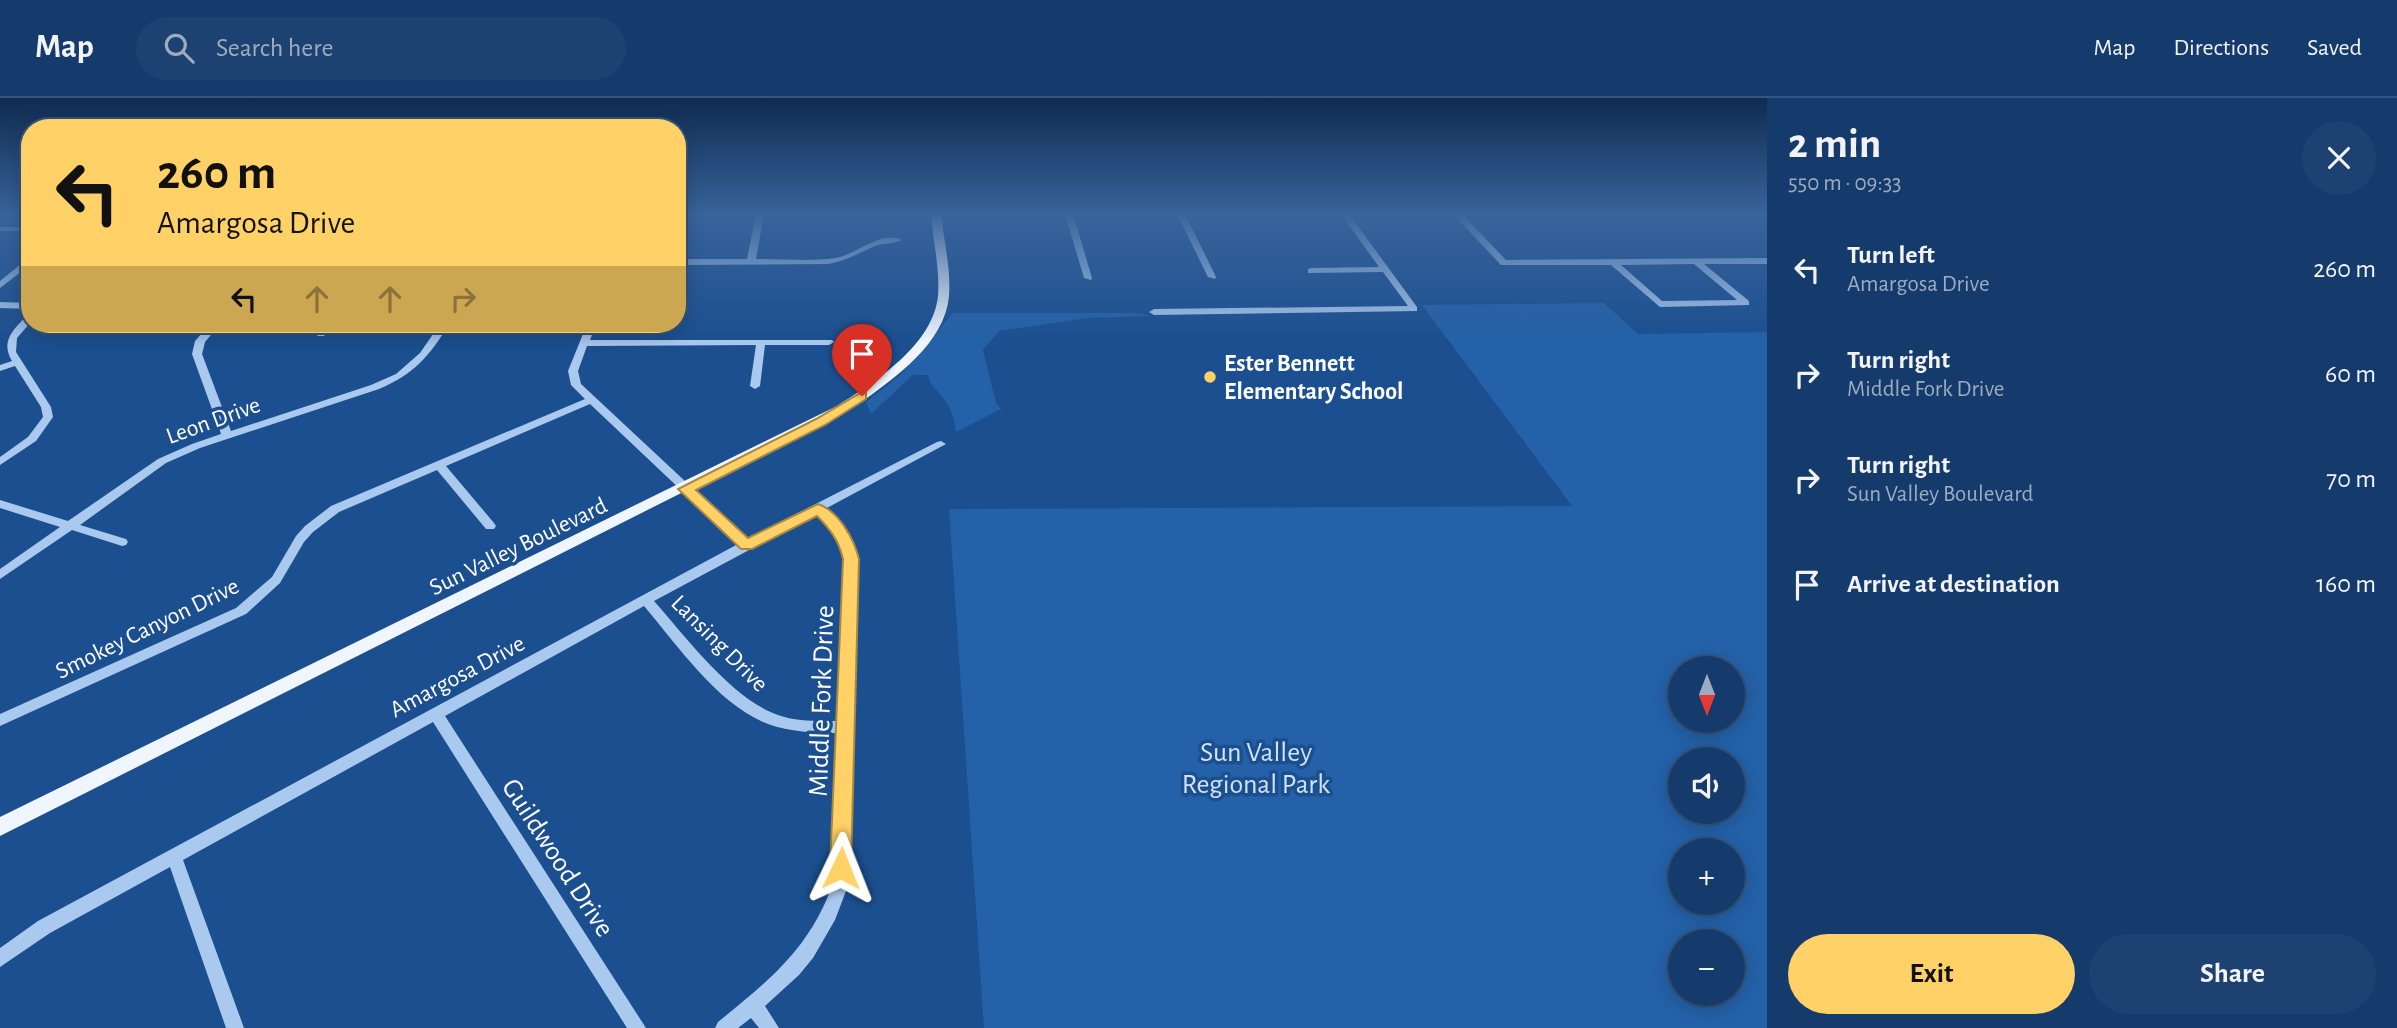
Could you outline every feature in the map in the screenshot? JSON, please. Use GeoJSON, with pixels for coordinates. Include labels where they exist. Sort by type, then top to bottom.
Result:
{"type":"FeatureCollection","features":[{"type":"Feature","properties":{"kind":"main road","name":"Sun Valley Boulevard"},"geometry":{"type":"LineString","coordinates":[[0,827],[686,489],[842,409],[880,382],[917,346],[931,328],[943,300],[940,257]]}},
{"type":"Feature","properties":{"kind":"street"},"geometry":{"type":"LineString","coordinates":[[751,262],[752,257]]}},
{"type":"Feature","properties":{"kind":"street"},"geometry":{"type":"LineString","coordinates":[[686,262],[836,261],[843,257]]}},
{"type":"Feature","properties":{"kind":"street"},"geometry":{"type":"LineString","coordinates":[[1082,257],[1088,278]]}},
{"type":"Feature","properties":{"kind":"street"},"geometry":{"type":"LineString","coordinates":[[1202,257],[1212,277]]}},
{"type":"Feature","properties":{"kind":"street"},"geometry":{"type":"LineString","coordinates":[[1154,312],[1414,309],[1377,257]]}},
{"type":"Feature","properties":{"kind":"street"},"geometry":{"type":"LineString","coordinates":[[1499,257],[1504,263],[1767,261]]}},
{"type":"Feature","properties":{"kind":"street"},"geometry":{"type":"LineString","coordinates":[[1613,262],[1660,304],[1746,303],[1695,261]]}},
{"type":"Feature","properties":{"kind":"street"},"geometry":{"type":"LineString","coordinates":[[0,285],[21,268]]}},
{"type":"Feature","properties":{"kind":"street"},"geometry":{"type":"LineString","coordinates":[[1311,271],[1386,269]]}},
{"type":"Feature","properties":{"kind":"street"},"geometry":{"type":"LineString","coordinates":[[0,305],[21,306]]}},
{"type":"Feature","properties":{"kind":"street"},"geometry":{"type":"LineString","coordinates":[[0,462],[32,439],[48,417],[46,407],[11,352],[12,338],[21,328]]}},
{"type":"Feature","properties":{"kind":"street"},"geometry":{"type":"LineString","coordinates":[[207,333],[200,341],[197,354],[228,435]]}},
{"type":"Feature","properties":{"kind":"street","name":"Leon Drive"},"geometry":{"type":"LineString","coordinates":[[0,575],[162,461],[228,435],[375,387],[400,376],[425,356],[439,333]]}},
{"type":"Feature","properties":{"kind":"street"},"geometry":{"type":"LineString","coordinates":[[588,333],[573,378],[580,391],[746,545]]}},
{"type":"Feature","properties":{"kind":"street"},"geometry":{"type":"LineString","coordinates":[[755,386],[761,342]]}},
{"type":"Feature","properties":{"kind":"street"},"geometry":{"type":"LineString","coordinates":[[584,343],[829,342]]}},
{"type":"Feature","properties":{"kind":"street"},"geometry":{"type":"LineString","coordinates":[[0,368],[17,362]]}},
{"type":"Feature","properties":{"kind":"street","name":"Smokey Canyon Drive"},"geometry":{"type":"LineString","coordinates":[[0,720],[241,611],[267,590],[300,539],[322,518],[349,502],[590,400]]}},
{"type":"Feature","properties":{"kind":"street","name":"Amargosa Drive"},"geometry":{"type":"LineString","coordinates":[[0,958],[44,927],[746,545],[941,444]]}},
{"type":"Feature","properties":{"kind":"street"},"geometry":{"type":"LineString","coordinates":[[438,464],[490,526]]}},
{"type":"Feature","properties":{"kind":"street"},"geometry":{"type":"LineString","coordinates":[[0,504],[122,542]]}},
{"type":"Feature","properties":{"kind":"street","name":"Middle Fork Drive"},"geometry":{"type":"LineString","coordinates":[[724,1028],[805,957],[832,913],[841,868],[851,559],[843,536],[818,509]]}},
{"type":"Feature","properties":{"kind":"street","name":"Lansing Drive"},"geometry":{"type":"LineString","coordinates":[[646,600],[732,694],[754,711],[788,724],[846,727]]}},
{"type":"Feature","properties":{"kind":"street","name":"Guildwood Drive"},"geometry":{"type":"LineString","coordinates":[[436,713],[637,1028]]}},
{"type":"Feature","properties":{"kind":"street"},"geometry":{"type":"LineString","coordinates":[[174,856],[235,1028]]}},
{"type":"Feature","properties":{"kind":"street"},"geometry":{"type":"LineString","coordinates":[[753,1005],[770,1028]]}},
{"type":"Feature","properties":{"kind":"green space","name":"Sun Valley Regional Park"},"geometry":{"type":"Polygon","coordinates":[[[1604,303],[1638,334],[1767,332],[1767,1028],[984,1028],[949,509],[1572,506],[1422,305],[1604,303]]]}},
{"type":"Feature","properties":{"kind":"green space"},"geometry":{"type":"Polygon","coordinates":[[[953,313],[1134,313],[1150,316],[1088,318],[999,331],[983,350],[996,403],[1001,409],[956,432],[951,411],[928,375],[913,375],[871,414],[866,402],[900,375],[953,313]]]}},
{"type":"Feature","properties":{"kind":"place","name":"Ester Bennett Elementary School"},"geometry":{"type":"Point","coordinates":[1210,377]}},
{"type":"Feature","properties":{"kind":"route"},"geometry":{"type":"LineString","coordinates":[[841,868],[851,559],[848,547],[835,525],[818,509],[746,545],[686,489],[821,422],[862,396]]}}]}
